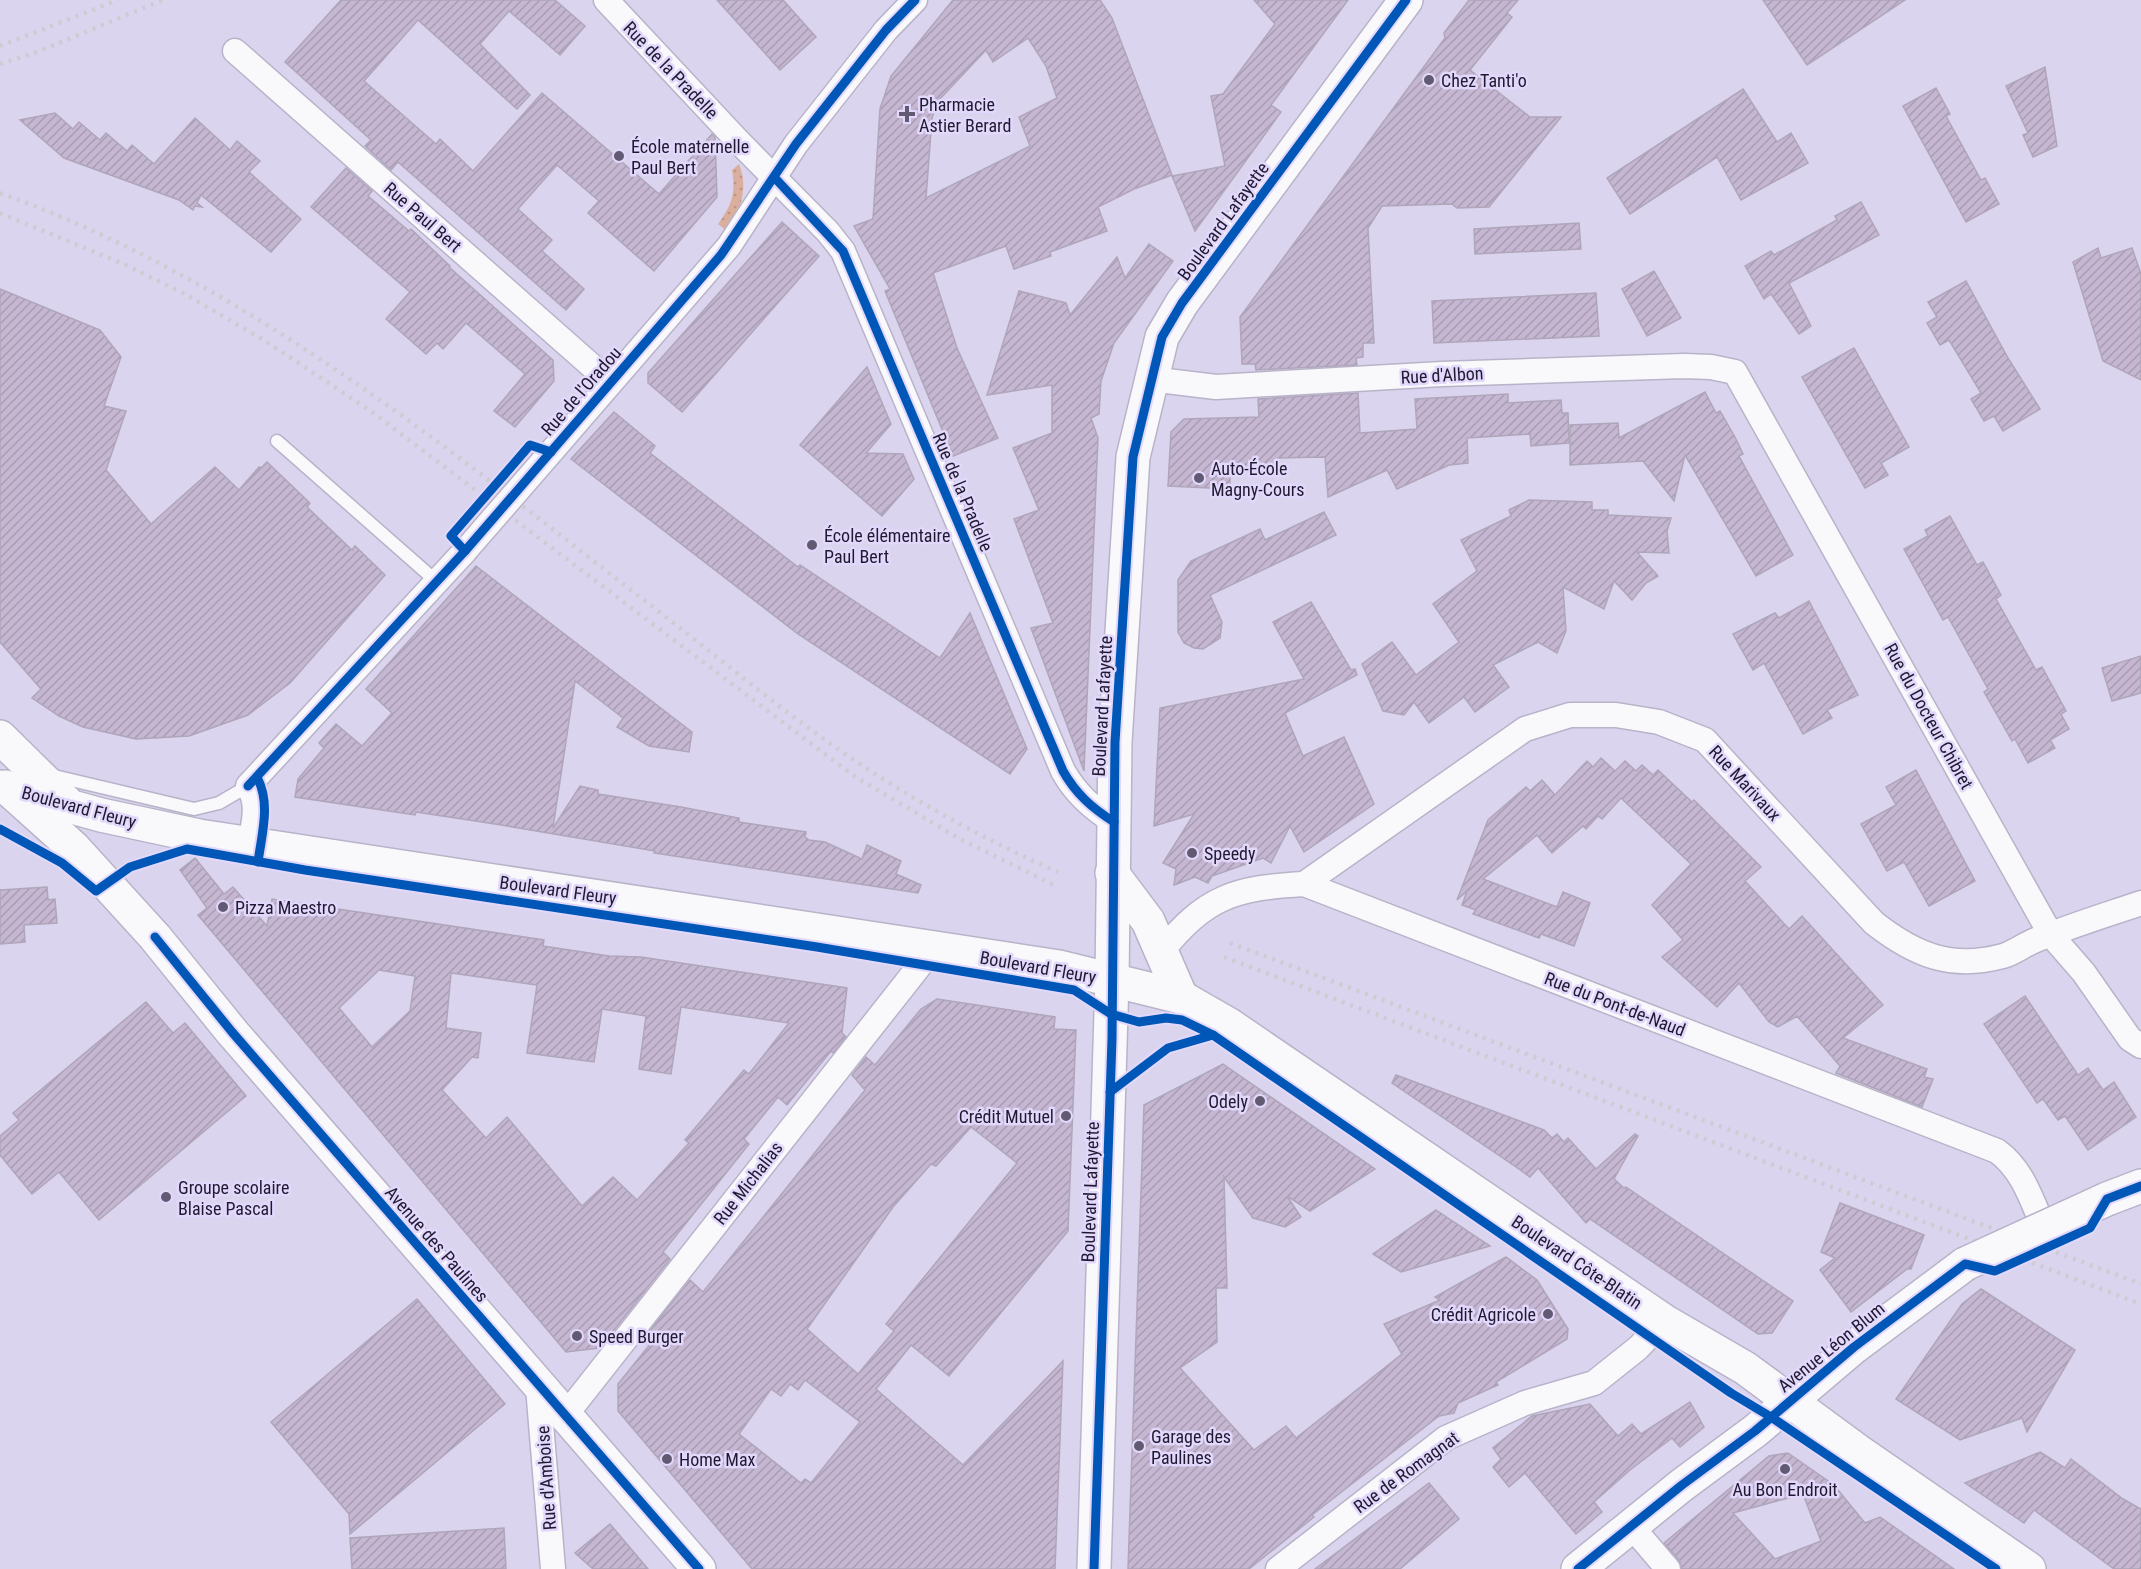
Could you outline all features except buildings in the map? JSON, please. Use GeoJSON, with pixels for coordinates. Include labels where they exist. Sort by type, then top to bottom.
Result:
{"type":"FeatureCollection","features":[{"type":"Feature","properties":{"kind":"main road","name":"Boulevard Lafayette"},"geometry":{"type":"LineString","coordinates":[[1094,1569],[1112,980],[1115,742],[1133,457],[1162,337],[1182,303],[1406,0]]}},
{"type":"Feature","properties":{"kind":"main road","name":"Avenue des Paulines"},"geometry":{"type":"LineString","coordinates":[[0,737],[8,777],[155,936],[232,1032],[564,1417],[699,1569]]}},
{"type":"Feature","properties":{"kind":"main road","name":"Boulevard Fleury"},"geometry":{"type":"LineString","coordinates":[[8,777],[72,807],[199,836],[755,919],[933,950],[1059,967],[1112,980]]}},
{"type":"Feature","properties":{"kind":"main road"},"geometry":{"type":"LineString","coordinates":[[1112,873],[1148,921],[1181,997]]}},
{"type":"Feature","properties":{"kind":"main road","name":"Boulevard Côte-Blatin"},"geometry":{"type":"LineString","coordinates":[[1112,980],[1181,997],[1228,1024],[1664,1321],[1745,1368],[2029,1569]]}},
{"type":"Feature","properties":{"kind":"main road","name":"Avenue Léon Blum"},"geometry":{"type":"LineString","coordinates":[[1578,1569],[1790,1402],[1873,1333],[1965,1264],[2043,1226],[2141,1185]]}},
{"type":"Feature","properties":{"kind":"street","name":"Rue de la Pradelle"},"geometry":{"type":"LineString","coordinates":[[606,0],[843,251],[1063,771],[1073,788],[1090,807],[1114,822]]}},
{"type":"Feature","properties":{"kind":"street","name":"Rue de l'Oradou"},"geometry":{"type":"LineString","coordinates":[[245,788],[465,551],[729,246],[796,144],[886,30],[915,0]]}},
{"type":"Feature","properties":{"kind":"street","name":"Rue Paul Bert"},"geometry":{"type":"LineString","coordinates":[[235,51],[610,382]]}},
{"type":"Feature","properties":{"kind":"street","name":"Rue d'Albon"},"geometry":{"type":"LineString","coordinates":[[1150,379],[1216,387],[1442,374],[1684,366],[1712,367],[1735,372]]}},
{"type":"Feature","properties":{"kind":"street","name":"Rue du Docteur Chibret"},"geometry":{"type":"LineString","coordinates":[[1735,372],[2051,935],[2084,973],[2130,1039],[2141,1046]]}},
{"type":"Feature","properties":{"kind":"street","name":"Rue Marivaux"},"geometry":{"type":"LineString","coordinates":[[1304,884],[1525,729],[1570,715],[1616,715],[1659,722],[1705,740],[1874,923],[1901,944],[1927,955],[1966,963],[2005,956],[2036,939],[2141,903]]}},
{"type":"Feature","properties":{"kind":"street"},"geometry":{"type":"LineString","coordinates":[[245,788],[254,795],[256,805],[250,844]]}},
{"type":"Feature","properties":{"kind":"street","name":"Rue du Pont-de-Naud"},"geometry":{"type":"LineString","coordinates":[[1161,952],[1181,927],[1203,909],[1230,895],[1259,887],[1304,884],[1997,1150],[2010,1160],[2019,1173],[2043,1226]]}},
{"type":"Feature","properties":{"kind":"street","name":"Rue Michalias"},"geometry":{"type":"LineString","coordinates":[[564,1417],[933,950]]}},
{"type":"Feature","properties":{"kind":"street","name":"Rue de Romagnat"},"geometry":{"type":"LineString","coordinates":[[1278,1569],[1446,1438],[1524,1403],[1594,1383],[1638,1348],[1664,1321]]}},
{"type":"Feature","properties":{"kind":"street","name":"Rue d'Amboise"},"geometry":{"type":"LineString","coordinates":[[538,1387],[553,1569]]}},
{"type":"Feature","properties":{"kind":"street"},"geometry":{"type":"LineString","coordinates":[[1632,1527],[1668,1569]]}},
{"type":"Feature","properties":{"kind":"lane"},"geometry":{"type":"LineString","coordinates":[[277,441],[436,581]]}},
{"type":"Feature","properties":{"kind":"lane"},"geometry":{"type":"LineString","coordinates":[[8,777],[194,809],[219,803],[245,788]]}},
{"type":"Feature","properties":{"kind":"shaded area"},"geometry":{"type":"Polygon","coordinates":[[[739,164],[743,182],[742,199],[728,232],[718,224],[732,198],[732,170],[739,164]]]}},
{"type":"Feature","properties":{"kind":"railway"},"geometry":{"type":"LineString","coordinates":[[0,46],[118,0]]}},
{"type":"Feature","properties":{"kind":"railway"},"geometry":{"type":"LineString","coordinates":[[0,64],[37,52],[163,0]]}},
{"type":"Feature","properties":{"kind":"railway"},"geometry":{"type":"LineString","coordinates":[[0,193],[93,231],[183,276],[268,326],[352,380],[433,438],[838,749],[934,810],[1058,872]]}},
{"type":"Feature","properties":{"kind":"railway"},"geometry":{"type":"LineString","coordinates":[[0,213],[126,265],[185,294],[267,342],[372,412],[854,776],[960,839],[1056,886]]}},
{"type":"Feature","properties":{"kind":"railway"},"geometry":{"type":"LineString","coordinates":[[1230,943],[2141,1284]]}},
{"type":"Feature","properties":{"kind":"railway"},"geometry":{"type":"LineString","coordinates":[[1224,957],[2141,1304]]}},
{"type":"Feature","properties":{"kind":"cycle path"},"geometry":{"type":"LineString","coordinates":[[248,786],[465,551],[721,255],[796,144],[886,30],[915,0]]}},
{"type":"Feature","properties":{"kind":"cycle path"},"geometry":{"type":"LineString","coordinates":[[1094,1569],[1112,1039],[1115,742],[1133,457],[1162,337],[1182,303],[1406,0]]}},
{"type":"Feature","properties":{"kind":"cycle path"},"geometry":{"type":"LineString","coordinates":[[774,177],[843,251],[1063,771],[1085,800],[1114,822]]}},
{"type":"Feature","properties":{"kind":"cycle path"},"geometry":{"type":"LineString","coordinates":[[465,551],[451,536],[530,445],[551,452]]}},
{"type":"Feature","properties":{"kind":"cycle path"},"geometry":{"type":"LineString","coordinates":[[257,777],[265,808],[258,862]]}},
{"type":"Feature","properties":{"kind":"cycle path"},"geometry":{"type":"LineString","coordinates":[[0,829],[62,863],[96,891],[130,867],[187,849],[305,870],[817,947],[1074,990],[1111,1014],[1139,1022],[1166,1018],[1182,1020],[1213,1035],[1731,1393],[1771,1417],[1996,1569]]}},
{"type":"Feature","properties":{"kind":"cycle path"},"geometry":{"type":"LineString","coordinates":[[155,937],[232,1032],[699,1569]]}},
{"type":"Feature","properties":{"kind":"cycle path"},"geometry":{"type":"LineString","coordinates":[[1110,1092],[1168,1048],[1213,1035]]}},
{"type":"Feature","properties":{"kind":"cycle path"},"geometry":{"type":"LineString","coordinates":[[1578,1569],[1682,1485],[1755,1431],[1854,1347],[1965,1264],[1995,1271],[2090,1228],[2107,1199],[2141,1186]]}},
{"type":"Feature","properties":{"kind":"place","name":"Chez Tanti'o"},"geometry":{"type":"Point","coordinates":[1429,80]}},
{"type":"Feature","properties":{"kind":"place","name":"Pharmacie Astier Berard"},"geometry":{"type":"Point","coordinates":[907,114]}},
{"type":"Feature","properties":{"kind":"place","name":"École maternelle Paul Bert"},"geometry":{"type":"Point","coordinates":[619,156]}},
{"type":"Feature","properties":{"kind":"place","name":"Auto-École Magny-Cours"},"geometry":{"type":"Point","coordinates":[1199,478]}},
{"type":"Feature","properties":{"kind":"place","name":"École élémentaire Paul Bert"},"geometry":{"type":"Point","coordinates":[812,545]}},
{"type":"Feature","properties":{"kind":"place","name":"Speedy"},"geometry":{"type":"Point","coordinates":[1192,853]}},
{"type":"Feature","properties":{"kind":"place","name":"Pizza Maestro"},"geometry":{"type":"Point","coordinates":[223,907]}},
{"type":"Feature","properties":{"kind":"place","name":"Odely"},"geometry":{"type":"Point","coordinates":[1260,1101]}},
{"type":"Feature","properties":{"kind":"place","name":"Crédit Mutuel"},"geometry":{"type":"Point","coordinates":[1066,1116]}},
{"type":"Feature","properties":{"kind":"place","name":"Groupe scolaire Blaise Pascal"},"geometry":{"type":"Point","coordinates":[166,1197]}},
{"type":"Feature","properties":{"kind":"place","name":"Crédit Agricole"},"geometry":{"type":"Point","coordinates":[1548,1314]}},
{"type":"Feature","properties":{"kind":"place","name":"Speed Burger"},"geometry":{"type":"Point","coordinates":[577,1336]}},
{"type":"Feature","properties":{"kind":"place","name":"Garage des Paulines"},"geometry":{"type":"Point","coordinates":[1139,1446]}},
{"type":"Feature","properties":{"kind":"place","name":"Home Max"},"geometry":{"type":"Point","coordinates":[667,1459]}},
{"type":"Feature","properties":{"kind":"place","name":"Au Bon Endroit"},"geometry":{"type":"Point","coordinates":[1785,1469]}}]}
